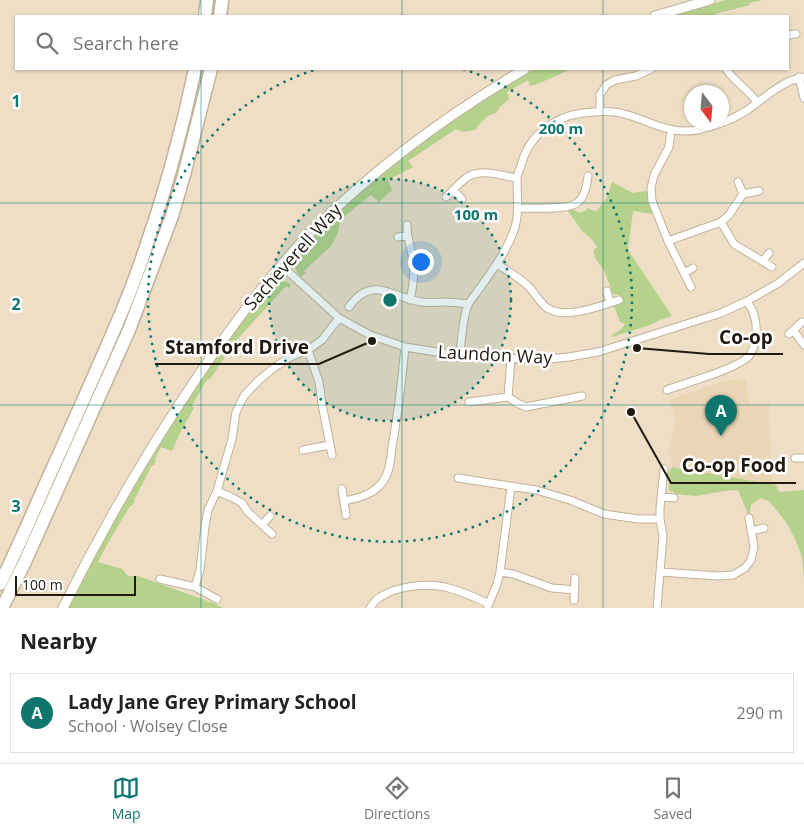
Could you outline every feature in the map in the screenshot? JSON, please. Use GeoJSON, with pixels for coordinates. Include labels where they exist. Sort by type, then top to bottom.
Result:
{"type":"FeatureCollection","features":[{"type":"Feature","properties":{"kind":"highway"},"geometry":{"type":"LineString","coordinates":[[204,15],[207,0]]}},
{"type":"Feature","properties":{"kind":"highway"},"geometry":{"type":"LineString","coordinates":[[220,15],[222,0]]}},
{"type":"Feature","properties":{"kind":"highway"},"geometry":{"type":"LineString","coordinates":[[0,584],[129,294],[169,175],[195,70]]}},
{"type":"Feature","properties":{"kind":"highway"},"geometry":{"type":"LineString","coordinates":[[2,608],[24,564],[129,330],[172,216],[211,70]]}},
{"type":"Feature","properties":{"kind":"street"},"geometry":{"type":"LineString","coordinates":[[658,15],[710,0]]}},
{"type":"Feature","properties":{"kind":"street"},"geometry":{"type":"LineString","coordinates":[[789,35],[796,34]]}},
{"type":"Feature","properties":{"kind":"street","name":"Sacheverell Way"},"geometry":{"type":"LineString","coordinates":[[63,608],[100,537],[161,432],[211,356],[281,265],[317,227],[371,176],[448,117],[523,70]]}},
{"type":"Feature","properties":{"kind":"street"},"geometry":{"type":"LineString","coordinates":[[600,112],[600,95],[606,85],[615,80],[636,76],[649,70]]}},
{"type":"Feature","properties":{"kind":"street"},"geometry":{"type":"LineString","coordinates":[[727,70],[757,102]]}},
{"type":"Feature","properties":{"kind":"street"},"geometry":{"type":"LineString","coordinates":[[460,355],[468,304],[497,264],[514,231],[518,208],[517,178],[522,160],[536,136],[548,125],[570,115],[600,112],[627,114],[650,124],[671,130],[692,131],[713,127],[726,122],[746,111],[782,84],[802,77],[804,98]]}},
{"type":"Feature","properties":{"kind":"street"},"geometry":{"type":"LineString","coordinates":[[671,130],[669,147],[654,176],[651,188],[652,201],[668,241],[691,287]]}},
{"type":"Feature","properties":{"kind":"street"},"geometry":{"type":"LineString","coordinates":[[446,197],[468,176],[478,173],[517,178]]}},
{"type":"Feature","properties":{"kind":"street"},"geometry":{"type":"LineString","coordinates":[[518,208],[557,208],[575,204],[584,192],[588,176]]}},
{"type":"Feature","properties":{"kind":"street"},"geometry":{"type":"LineString","coordinates":[[738,182],[743,194]]}},
{"type":"Feature","properties":{"kind":"street"},"geometry":{"type":"LineString","coordinates":[[453,190],[462,199]]}},
{"type":"Feature","properties":{"kind":"street"},"geometry":{"type":"LineString","coordinates":[[668,241],[721,222],[729,215],[743,194],[759,190]]}},
{"type":"Feature","properties":{"kind":"street"},"geometry":{"type":"LineString","coordinates":[[721,222],[734,244],[772,267]]}},
{"type":"Feature","properties":{"kind":"street"},"geometry":{"type":"LineString","coordinates":[[407,225],[407,236],[413,260],[414,274],[414,285],[410,300]]}},
{"type":"Feature","properties":{"kind":"street"},"geometry":{"type":"LineString","coordinates":[[398,237],[407,236]]}},
{"type":"Feature","properties":{"kind":"street"},"geometry":{"type":"LineString","coordinates":[[763,262],[769,252]]}},
{"type":"Feature","properties":{"kind":"street","name":"Laundon Way"},"geometry":{"type":"LineString","coordinates":[[281,265],[339,318],[370,335],[405,347],[460,355],[536,360],[569,358],[598,352],[721,313],[777,284],[804,263]]}},
{"type":"Feature","properties":{"kind":"street"},"geometry":{"type":"LineString","coordinates":[[497,264],[524,282],[546,307],[556,312],[567,313],[620,300]]}},
{"type":"Feature","properties":{"kind":"street"},"geometry":{"type":"LineString","coordinates":[[684,272],[693,268]]}},
{"type":"Feature","properties":{"kind":"street"},"geometry":{"type":"LineString","coordinates":[[349,307],[355,298],[364,292],[373,290],[384,290],[410,300],[468,304]]}},
{"type":"Feature","properties":{"kind":"street"},"geometry":{"type":"LineString","coordinates":[[607,291],[610,303]]}},
{"type":"Feature","properties":{"kind":"street"},"geometry":{"type":"LineString","coordinates":[[349,292],[355,298]]}},
{"type":"Feature","properties":{"kind":"street"},"geometry":{"type":"LineString","coordinates":[[667,390],[715,373],[740,362],[748,356],[754,348],[756,333],[754,314],[747,301]]}},
{"type":"Feature","properties":{"kind":"street"},"geometry":{"type":"LineString","coordinates":[[195,587],[200,570],[208,510],[217,491],[232,439],[236,412],[244,396],[275,367],[292,356],[308,350],[322,340],[339,318]]}},
{"type":"Feature","properties":{"kind":"street"},"geometry":{"type":"LineString","coordinates":[[802,322],[791,332],[804,345]]}},
{"type":"Feature","properties":{"kind":"street"},"geometry":{"type":"LineString","coordinates":[[344,501],[360,498],[373,492],[384,480],[395,431],[403,377],[405,347]]}},
{"type":"Feature","properties":{"kind":"street"},"geometry":{"type":"LineString","coordinates":[[308,350],[319,382],[332,455]]}},
{"type":"Feature","properties":{"kind":"street"},"geometry":{"type":"LineString","coordinates":[[508,398],[511,359]]}},
{"type":"Feature","properties":{"kind":"street"},"geometry":{"type":"LineString","coordinates":[[470,402],[508,398],[526,407],[582,396]]}},
{"type":"Feature","properties":{"kind":"street"},"geometry":{"type":"LineString","coordinates":[[303,450],[330,445]]}},
{"type":"Feature","properties":{"kind":"street"},"geometry":{"type":"LineString","coordinates":[[795,458],[804,458]]}},
{"type":"Feature","properties":{"kind":"street"},"geometry":{"type":"LineString","coordinates":[[657,608],[663,536],[660,519],[664,469]]}},
{"type":"Feature","properties":{"kind":"street"},"geometry":{"type":"LineString","coordinates":[[458,478],[536,490],[570,500],[604,514],[638,519],[660,519]]}},
{"type":"Feature","properties":{"kind":"street"},"geometry":{"type":"LineString","coordinates":[[370,608],[380,597],[390,592],[407,587],[425,585],[462,592],[488,606],[500,572],[511,486]]}},
{"type":"Feature","properties":{"kind":"street"},"geometry":{"type":"LineString","coordinates":[[342,489],[346,515]]}},
{"type":"Feature","properties":{"kind":"street"},"geometry":{"type":"LineString","coordinates":[[217,491],[242,504],[272,534]]}},
{"type":"Feature","properties":{"kind":"street"},"geometry":{"type":"LineString","coordinates":[[661,497],[674,498]]}},
{"type":"Feature","properties":{"kind":"street"},"geometry":{"type":"LineString","coordinates":[[262,525],[270,516]]}},
{"type":"Feature","properties":{"kind":"street"},"geometry":{"type":"LineString","coordinates":[[660,572],[719,576],[733,575],[745,568],[751,560],[754,547],[749,518]]}},
{"type":"Feature","properties":{"kind":"street"},"geometry":{"type":"LineString","coordinates":[[752,531],[764,528]]}},
{"type":"Feature","properties":{"kind":"street"},"geometry":{"type":"LineString","coordinates":[[500,572],[513,574],[552,588],[574,590]]}},
{"type":"Feature","properties":{"kind":"street"},"geometry":{"type":"LineString","coordinates":[[574,600],[575,578]]}},
{"type":"Feature","properties":{"kind":"street"},"geometry":{"type":"LineString","coordinates":[[160,580],[195,587],[217,599]]}},
{"type":"Feature","properties":{"kind":"shaded area"},"geometry":{"type":"Polygon","coordinates":[[[746,379],[750,406],[769,403],[772,485],[672,467],[668,451],[676,421],[669,400],[728,380],[746,379]]]}},
{"type":"Feature","properties":{"kind":"green space"},"geometry":{"type":"Polygon","coordinates":[[[726,0],[763,0],[716,15],[673,15],[726,0]]]}},
{"type":"Feature","properties":{"kind":"green space"},"geometry":{"type":"Polygon","coordinates":[[[533,70],[569,70],[530,86],[528,80],[507,92],[509,99],[496,113],[484,119],[475,130],[463,132],[456,129],[408,161],[413,167],[388,180],[392,190],[379,202],[371,195],[340,220],[338,233],[331,246],[304,271],[306,273],[301,277],[295,265],[298,252],[348,202],[397,159],[424,139],[533,70]]]}},
{"type":"Feature","properties":{"kind":"green space"},"geometry":{"type":"Polygon","coordinates":[[[612,182],[633,193],[646,191],[652,214],[633,211],[628,250],[672,316],[612,337],[625,324],[620,322],[614,306],[623,302],[621,296],[612,292],[604,270],[595,258],[594,250],[597,247],[596,245],[583,232],[568,211],[572,209],[579,213],[588,208],[596,212],[608,196],[612,182]]]}},
{"type":"Feature","properties":{"kind":"green space"},"geometry":{"type":"Polygon","coordinates":[[[281,281],[291,285],[289,288],[286,286],[233,344],[211,378],[206,381],[192,406],[194,408],[172,451],[161,447],[154,465],[152,465],[135,501],[119,524],[103,552],[88,581],[98,562],[122,569],[128,576],[138,576],[223,608],[67,608],[128,497],[189,397],[246,316],[269,287],[281,281]]]}},
{"type":"Feature","properties":{"kind":"green space"},"geometry":{"type":"Polygon","coordinates":[[[672,467],[776,485],[779,492],[804,490],[804,577],[802,557],[795,539],[786,522],[769,501],[761,498],[751,505],[750,513],[748,514],[738,490],[696,496],[675,494],[669,489],[668,474],[672,467]]]}},
{"type":"Feature","properties":{"kind":"place","name":"Stamford Drive"},"geometry":{"type":"Point","coordinates":[372,341]}},
{"type":"Feature","properties":{"kind":"place","name":"Co-op"},"geometry":{"type":"Point","coordinates":[637,348]}},
{"type":"Feature","properties":{"kind":"place","name":"Co-op Food"},"geometry":{"type":"Point","coordinates":[631,412]}},
{"type":"Feature","properties":{"kind":"place","name":"Lady Jane Grey Primary School"},"geometry":{"type":"Point","coordinates":[721,436]}}]}
